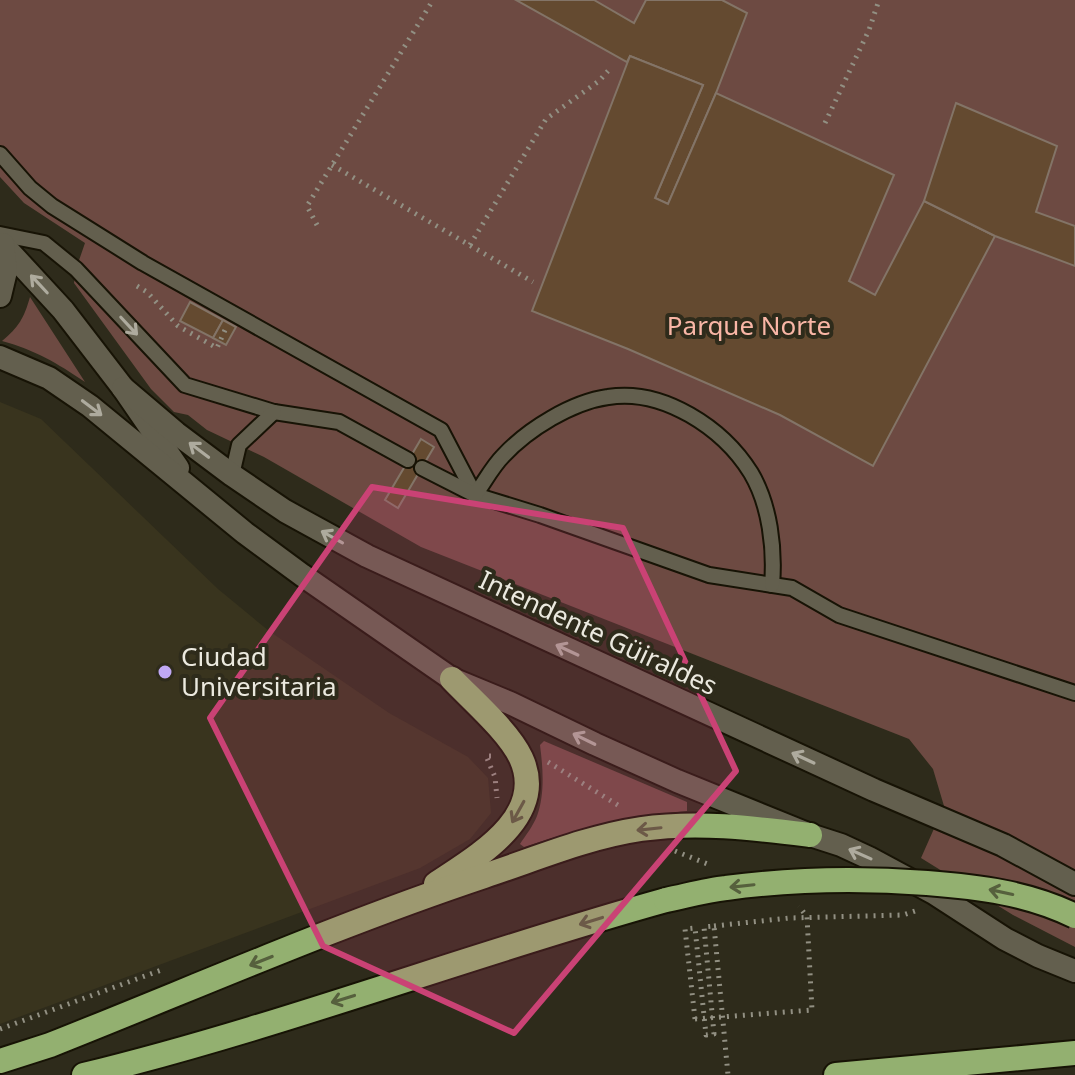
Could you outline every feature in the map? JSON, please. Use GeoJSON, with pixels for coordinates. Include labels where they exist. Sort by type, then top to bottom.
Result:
{"type":"FeatureCollection","features":[{"type":"Feature","properties":{"kind":"highway"},"geometry":{"type":"LineString","coordinates":[[411,900],[481,854],[517,817],[525,799],[527,783],[521,758],[496,725],[452,679]]}},
{"type":"Feature","properties":{"kind":"highway"},"geometry":{"type":"LineString","coordinates":[[0,1061],[50,1045],[411,900],[591,840],[641,829],[708,824],[810,835]]}},
{"type":"Feature","properties":{"kind":"highway"},"geometry":{"type":"LineString","coordinates":[[84,1075],[146,1060],[596,919],[723,888],[827,879],[986,888],[1054,906],[1075,916]]}},
{"type":"Feature","properties":{"kind":"highway"},"geometry":{"type":"LineString","coordinates":[[836,1075],[1075,1053]]}},
{"type":"Feature","properties":{"kind":"main road"},"geometry":{"type":"LineString","coordinates":[[0,296],[6,271],[1,239]]}},
{"type":"Feature","properties":{"kind":"main road","name":"Intendente Güiraldes"},"geometry":{"type":"LineString","coordinates":[[1,239],[63,310],[123,388],[194,492]]}},
{"type":"Feature","properties":{"kind":"main road","name":"Intendente Güiraldes"},"geometry":{"type":"LineString","coordinates":[[0,357],[49,378],[90,406],[245,533],[452,679],[677,781],[841,845],[902,874],[1005,939],[1075,971]]}},
{"type":"Feature","properties":{"kind":"main road","name":"Intendente Güiraldes"},"geometry":{"type":"LineString","coordinates":[[123,388],[232,475],[285,511],[367,556],[874,790],[1003,845],[1075,884]]}},
{"type":"Feature","properties":{"kind":"lane"},"geometry":{"type":"LineString","coordinates":[[0,154],[30,188],[52,206],[143,263],[441,430],[475,495]]}},
{"type":"Feature","properties":{"kind":"lane"},"geometry":{"type":"LineString","coordinates":[[1,239],[44,243],[76,269],[185,385],[274,412],[339,422],[408,460]]}},
{"type":"Feature","properties":{"kind":"lane"},"geometry":{"type":"LineString","coordinates":[[475,495],[503,456],[531,432],[571,407],[607,397],[629,395],[662,402],[692,414],[723,440],[751,474],[768,515],[774,559],[772,585]]}},
{"type":"Feature","properties":{"kind":"lane"},"geometry":{"type":"LineString","coordinates":[[232,475],[239,445],[274,412]]}},
{"type":"Feature","properties":{"kind":"lane"},"geometry":{"type":"LineString","coordinates":[[422,468],[475,495],[709,575],[792,588],[839,615],[1075,693]]}},
{"type":"Feature","properties":{"kind":"path"},"geometry":{"type":"LineString","coordinates":[[317,225],[307,206],[433,0]]}},
{"type":"Feature","properties":{"kind":"path"},"geometry":{"type":"LineString","coordinates":[[825,123],[869,30],[879,0]]}},
{"type":"Feature","properties":{"kind":"path"},"geometry":{"type":"LineString","coordinates":[[470,245],[546,119],[608,71]]}},
{"type":"Feature","properties":{"kind":"path"},"geometry":{"type":"LineString","coordinates":[[332,165],[533,282]]}},
{"type":"Feature","properties":{"kind":"path"},"geometry":{"type":"LineString","coordinates":[[134,284],[147,292],[178,326],[217,348],[234,313]]}},
{"type":"Feature","properties":{"kind":"path"},"geometry":{"type":"LineString","coordinates":[[498,802],[495,777],[486,756],[546,760],[622,807],[656,841],[717,868]]}},
{"type":"Feature","properties":{"kind":"path"},"geometry":{"type":"LineString","coordinates":[[796,904],[807,917],[812,1010],[695,1019],[685,929],[695,928],[706,1035],[714,1034],[704,927],[807,917],[903,915],[915,911],[924,903]]}},
{"type":"Feature","properties":{"kind":"path"},"geometry":{"type":"LineString","coordinates":[[716,926],[728,1075]]}},
{"type":"Feature","properties":{"kind":"path"},"geometry":{"type":"LineString","coordinates":[[0,1029],[166,968]]}},
{"type":"Feature","properties":{"kind":"highlighted area"},"geometry":{"type":"Polygon","coordinates":[[[372,487],[623,528],[736,771],[514,1033],[323,946],[210,718],[372,487]]]}},
{"type":"Feature","properties":{"kind":"shaded area","name":"Ciudad Universitaria"},"geometry":{"type":"Polygon","coordinates":[[[0,402],[41,419],[218,589],[269,631],[389,713],[468,757],[488,778],[491,813],[470,839],[420,868],[0,1024],[0,402]]]}},
{"type":"Feature","properties":{"kind":"green space","name":"Parque Norte"},"geometry":{"type":"Polygon","coordinates":[[[0,0],[1075,0],[1075,947],[1013,915],[921,858],[944,806],[933,769],[909,739],[421,547],[264,457],[207,430],[188,415],[174,412],[151,389],[74,283],[85,243],[24,203],[0,177],[0,0]]]}},
{"type":"Feature","properties":{"kind":"green space"},"geometry":{"type":"Polygon","coordinates":[[[30,297],[85,382],[45,358],[2,341],[20,322],[30,297]]]}},
{"type":"Feature","properties":{"kind":"green space"},"geometry":{"type":"Polygon","coordinates":[[[544,741],[687,802],[687,811],[604,824],[524,847],[520,844],[540,808],[540,745],[544,741]]]}},
{"type":"Feature","properties":{"kind":"building"},"geometry":{"type":"Polygon","coordinates":[[[516,0],[594,0],[634,23],[646,0],[722,0],[747,13],[668,204],[655,198],[703,85],[630,56],[627,62],[516,0]]]}},
{"type":"Feature","properties":{"kind":"building"},"geometry":{"type":"Polygon","coordinates":[[[630,56],[703,85],[655,198],[668,204],[716,93],[894,175],[849,281],[875,295],[924,201],[995,236],[873,466],[780,415],[532,311],[630,56]]]}},
{"type":"Feature","properties":{"kind":"building"},"geometry":{"type":"Polygon","coordinates":[[[956,103],[1057,146],[1036,212],[1075,226],[1075,266],[995,236],[924,201],[956,103]]]}},
{"type":"Feature","properties":{"kind":"building"},"geometry":{"type":"Polygon","coordinates":[[[190,302],[223,320],[213,338],[180,321],[190,302]]]}},
{"type":"Feature","properties":{"kind":"building"},"geometry":{"type":"Polygon","coordinates":[[[223,320],[236,327],[226,345],[213,338],[223,320]]]}},
{"type":"Feature","properties":{"kind":"building"},"geometry":{"type":"Polygon","coordinates":[[[421,439],[434,447],[398,508],[385,500],[421,439]]]}},
{"type":"Feature","properties":{"kind":"place","name":"Ciudad Universitaria"},"geometry":{"type":"Point","coordinates":[165,672]}}]}
